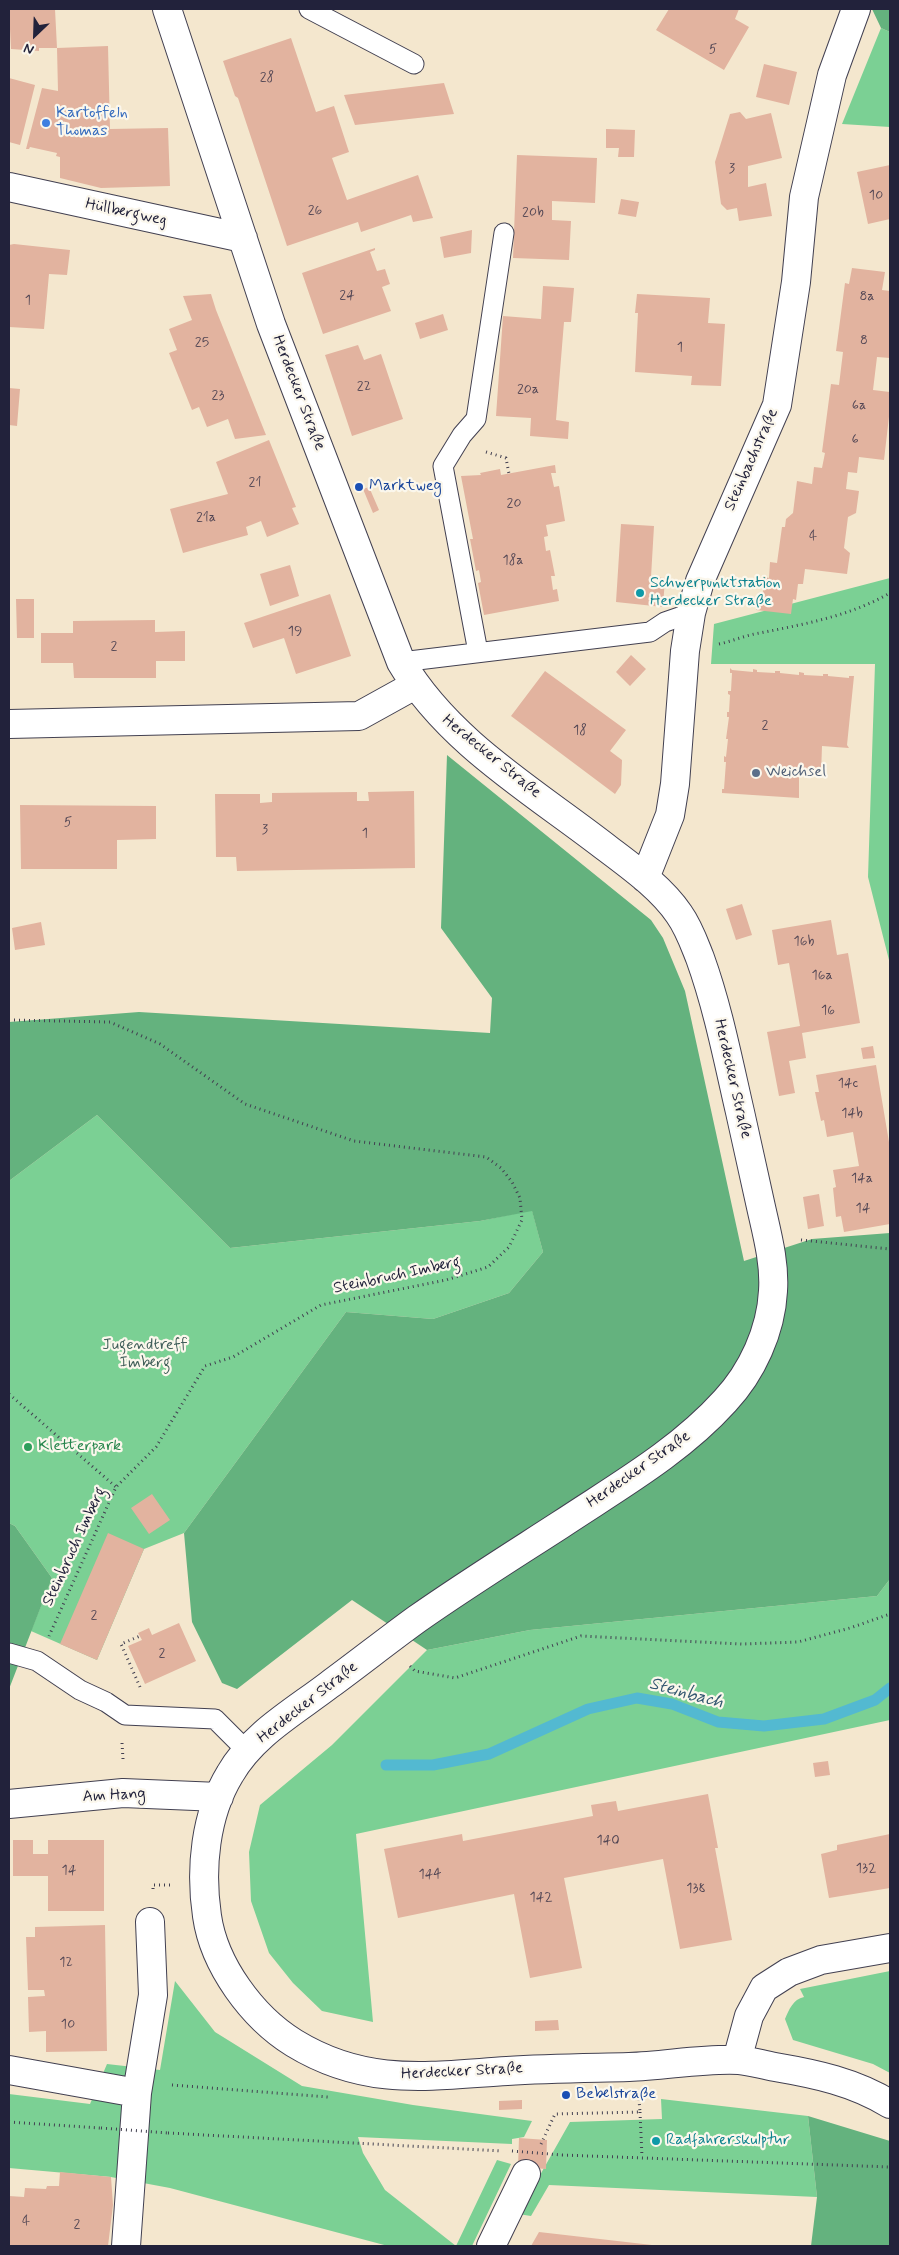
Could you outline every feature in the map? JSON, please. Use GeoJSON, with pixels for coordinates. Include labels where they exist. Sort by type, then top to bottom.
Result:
{"type":"FeatureCollection","features":[{"type":"Feature","properties":{"kind":"street","name":"Herdecker Straße"},"geometry":{"type":"LineString","coordinates":[[169,9],[272,324],[401,662],[415,685],[443,719],[476,748],[644,878],[683,919],[692,937],[714,996],[768,1237],[774,1289],[769,1319],[749,1370],[728,1399],[681,1445],[419,1618],[274,1726],[247,1751],[230,1773],[220,1797],[208,1836],[203,1886],[208,1926],[215,1947],[248,2001],[268,2022],[292,2042],[333,2061],[370,2074],[420,2077],[552,2068],[635,2067],[737,2060],[810,2073],[842,2081],[890,2104]]}},
{"type":"Feature","properties":{"kind":"street","name":"Steinbachstraße"},"geometry":{"type":"LineString","coordinates":[[644,878],[670,815],[675,784],[685,651],[691,613],[700,581],[777,405],[796,282],[804,197],[832,75],[856,9]]}},
{"type":"Feature","properties":{"kind":"street","name":"Hüllbergweg"},"geometry":{"type":"LineString","coordinates":[[9,188],[243,238]]}},
{"type":"Feature","properties":{"kind":"street"},"geometry":{"type":"LineString","coordinates":[[9,724],[359,716],[415,685]]}},
{"type":"Feature","properties":{"kind":"street","name":"Am Hang"},"geometry":{"type":"LineString","coordinates":[[9,1804],[123,1793],[220,1797]]}},
{"type":"Feature","properties":{"kind":"street"},"geometry":{"type":"LineString","coordinates":[[126,2246],[137,2087],[153,1995],[150,1922]]}},
{"type":"Feature","properties":{"kind":"street"},"geometry":{"type":"LineString","coordinates":[[737,2060],[748,2016],[764,1988],[789,1972],[820,1960],[890,1948]]}},
{"type":"Feature","properties":{"kind":"street"},"geometry":{"type":"LineString","coordinates":[[9,2070],[137,2087]]}},
{"type":"Feature","properties":{"kind":"street"},"geometry":{"type":"LineString","coordinates":[[491,2246],[526,2174]]}},
{"type":"Feature","properties":{"kind":"lane"},"geometry":{"type":"LineString","coordinates":[[309,9],[414,64]]}},
{"type":"Feature","properties":{"kind":"lane"},"geometry":{"type":"LineString","coordinates":[[478,652],[457,573],[439,481],[443,466],[462,435],[476,419],[504,233]]}},
{"type":"Feature","properties":{"kind":"lane"},"geometry":{"type":"LineString","coordinates":[[401,662],[650,632],[665,622],[691,613]]}},
{"type":"Feature","properties":{"kind":"lane"},"geometry":{"type":"LineString","coordinates":[[9,1653],[37,1661],[80,1690],[106,1702],[125,1715],[215,1719],[247,1751]]}},
{"type":"Feature","properties":{"kind":"path"},"geometry":{"type":"LineString","coordinates":[[485,452],[506,458],[509,474]]}},
{"type":"Feature","properties":{"kind":"path"},"geometry":{"type":"LineString","coordinates":[[685,651],[759,633],[802,626],[873,603],[890,593]]}},
{"type":"Feature","properties":{"kind":"path","name":"Steinbruch Imberg"},"geometry":{"type":"LineString","coordinates":[[9,1020],[110,1022],[160,1044],[245,1104],[354,1141],[486,1157],[501,1168],[512,1182],[520,1198],[522,1220],[517,1234],[509,1247],[488,1267],[446,1280],[321,1305],[233,1357],[205,1366],[156,1447],[116,1487],[37,1661]]}},
{"type":"Feature","properties":{"kind":"path"},"geometry":{"type":"LineString","coordinates":[[768,1237],[890,1248]]}},
{"type":"Feature","properties":{"kind":"path"},"geometry":{"type":"LineString","coordinates":[[9,1394],[116,1487]]}},
{"type":"Feature","properties":{"kind":"path"},"geometry":{"type":"LineString","coordinates":[[384,1644],[415,1671],[456,1678],[581,1636],[742,1644],[798,1642],[850,1628],[890,1614]]}},
{"type":"Feature","properties":{"kind":"path"},"geometry":{"type":"LineString","coordinates":[[140,1636],[121,1644],[141,1690]]}},
{"type":"Feature","properties":{"kind":"path"},"geometry":{"type":"LineString","coordinates":[[123,1793],[122,1726],[125,1715]]}},
{"type":"Feature","properties":{"kind":"path"},"geometry":{"type":"LineString","coordinates":[[635,2067],[642,2157]]}},
{"type":"Feature","properties":{"kind":"path"},"geometry":{"type":"LineString","coordinates":[[137,2087],[332,2097]]}},
{"type":"Feature","properties":{"kind":"path"},"geometry":{"type":"LineString","coordinates":[[526,2174],[555,2114],[640,2112]]}},
{"type":"Feature","properties":{"kind":"path"},"geometry":{"type":"LineString","coordinates":[[9,2122],[168,2133],[498,2151]]}},
{"type":"Feature","properties":{"kind":"path"},"geometry":{"type":"LineString","coordinates":[[512,2152],[890,2167]]}},
{"type":"Feature","properties":{"kind":"green space"},"geometry":{"type":"Polygon","coordinates":[[[872,9],[890,9],[890,32],[881,28],[872,9]]]}},
{"type":"Feature","properties":{"kind":"green space"},"geometry":{"type":"Polygon","coordinates":[[[881,28],[890,32],[890,127],[842,124],[881,28]]]}},
{"type":"Feature","properties":{"kind":"green space"},"geometry":{"type":"Polygon","coordinates":[[[890,578],[890,964],[868,877],[875,664],[711,664],[714,624],[890,578]]]}},
{"type":"Feature","properties":{"kind":"green space"},"geometry":{"type":"Polygon","coordinates":[[[447,755],[651,920],[663,938],[685,991],[744,1261],[812,1239],[890,1233],[890,1579],[877,1596],[530,1630],[427,1650],[352,1600],[237,1689],[222,1683],[192,1622],[184,1533],[346,1312],[433,1319],[509,1293],[543,1252],[532,1211],[480,1221],[230,1248],[97,1115],[9,1181],[9,1022],[139,1012],[490,1033],[492,998],[441,928],[447,755]]]}},
{"type":"Feature","properties":{"kind":"green space","name":"Jugendtreff Imberg"},"geometry":{"type":"Polygon","coordinates":[[[97,1115],[230,1248],[480,1221],[532,1210],[543,1252],[509,1293],[433,1319],[346,1312],[184,1533],[144,1549],[97,1660],[31,1631],[52,1578],[15,1526],[9,1523],[9,1181],[97,1115]]]}},
{"type":"Feature","properties":{"kind":"green space"},"geometry":{"type":"Polygon","coordinates":[[[9,1523],[15,1526],[52,1578],[9,1689],[9,1523]]]}},
{"type":"Feature","properties":{"kind":"green space"},"geometry":{"type":"Polygon","coordinates":[[[890,1579],[890,1720],[356,1834],[373,2022],[322,2011],[293,1983],[269,1953],[251,1901],[249,1852],[260,1805],[332,1745],[427,1650],[530,1630],[877,1596],[890,1579]]]}},
{"type":"Feature","properties":{"kind":"green space"},"geometry":{"type":"Polygon","coordinates":[[[890,1971],[890,2073],[873,2064],[793,2040],[785,2019],[794,2002],[804,1997],[800,1989],[890,1971]]]}},
{"type":"Feature","properties":{"kind":"green space"},"geometry":{"type":"Polygon","coordinates":[[[175,1981],[215,2032],[302,2086],[413,2105],[532,2121],[524,2137],[512,2139],[512,2144],[358,2137],[363,2153],[385,2190],[456,2246],[388,2246],[170,2188],[111,2177],[9,2168],[9,2094],[90,2104],[107,2064],[160,2070],[175,1981]]]}},
{"type":"Feature","properties":{"kind":"green space"},"geometry":{"type":"Polygon","coordinates":[[[661,2099],[808,2116],[817,2197],[549,2185],[531,2216],[518,2214],[570,2122],[662,2119],[661,2099]]]}},
{"type":"Feature","properties":{"kind":"green space"},"geometry":{"type":"Polygon","coordinates":[[[808,2116],[890,2141],[890,2246],[811,2246],[817,2197],[808,2116]]]}},
{"type":"Feature","properties":{"kind":"green space"},"geometry":{"type":"Polygon","coordinates":[[[497,2160],[511,2164],[472,2246],[456,2246],[497,2160]]]}},
{"type":"Feature","properties":{"kind":"building"},"geometry":{"type":"Polygon","coordinates":[[[9,9],[55,9],[57,48],[39,48],[39,51],[11,49],[9,9]]]}},
{"type":"Feature","properties":{"kind":"building"},"geometry":{"type":"Polygon","coordinates":[[[669,9],[739,9],[735,19],[749,27],[724,70],[656,30],[669,9]]]}},
{"type":"Feature","properties":{"kind":"building"},"geometry":{"type":"Polygon","coordinates":[[[291,38],[316,112],[334,106],[349,152],[332,158],[347,200],[418,175],[433,218],[413,222],[411,215],[361,232],[358,222],[287,246],[238,98],[235,96],[223,61],[291,38]]]}},
{"type":"Feature","properties":{"kind":"building"},"geometry":{"type":"Polygon","coordinates":[[[108,46],[110,129],[168,128],[170,186],[101,188],[60,178],[60,157],[56,156],[57,153],[30,147],[26,149],[42,88],[58,91],[57,48],[108,46]]]}},
{"type":"Feature","properties":{"kind":"building"},"geometry":{"type":"Polygon","coordinates":[[[764,64],[797,72],[789,105],[756,97],[764,64]]]}},
{"type":"Feature","properties":{"kind":"building"},"geometry":{"type":"Polygon","coordinates":[[[9,78],[35,85],[20,145],[9,142],[9,78]]]}},
{"type":"Feature","properties":{"kind":"building"},"geometry":{"type":"Polygon","coordinates":[[[444,83],[454,114],[355,125],[344,95],[444,83]]]}},
{"type":"Feature","properties":{"kind":"building"},"geometry":{"type":"Polygon","coordinates":[[[740,112],[746,119],[771,113],[782,158],[748,166],[748,187],[766,183],[772,216],[739,221],[737,208],[727,210],[721,204],[715,162],[730,114],[740,112]]]}},
{"type":"Feature","properties":{"kind":"building"},"geometry":{"type":"Polygon","coordinates":[[[606,129],[635,130],[634,157],[618,157],[619,148],[606,148],[606,129]]]}},
{"type":"Feature","properties":{"kind":"building"},"geometry":{"type":"Polygon","coordinates":[[[517,155],[597,158],[595,203],[552,201],[552,220],[571,221],[569,260],[513,258],[517,155]]]}},
{"type":"Feature","properties":{"kind":"building"},"geometry":{"type":"Polygon","coordinates":[[[890,165],[890,219],[868,224],[857,172],[890,165]]]}},
{"type":"Feature","properties":{"kind":"building"},"geometry":{"type":"Polygon","coordinates":[[[621,199],[639,202],[636,217],[618,214],[621,199]]]}},
{"type":"Feature","properties":{"kind":"building"},"geometry":{"type":"Polygon","coordinates":[[[472,230],[471,253],[444,258],[440,237],[472,230]]]}},
{"type":"Feature","properties":{"kind":"building"},"geometry":{"type":"Polygon","coordinates":[[[9,245],[70,250],[67,275],[49,274],[44,329],[9,327],[9,245]]]}},
{"type":"Feature","properties":{"kind":"building"},"geometry":{"type":"Polygon","coordinates":[[[375,248],[375,250],[370,252],[377,271],[385,269],[390,284],[382,287],[391,311],[323,334],[302,273],[375,248]]]}},
{"type":"Feature","properties":{"kind":"building"},"geometry":{"type":"Polygon","coordinates":[[[852,268],[885,272],[882,290],[890,291],[890,358],[877,357],[873,390],[890,392],[884,460],[859,457],[857,473],[848,472],[846,489],[859,491],[856,513],[848,517],[844,548],[850,553],[847,574],[805,569],[803,584],[798,584],[796,600],[793,599],[791,614],[756,610],[759,592],[763,592],[765,577],[769,578],[770,562],[777,563],[782,527],[785,527],[786,519],[793,513],[797,481],[812,484],[814,467],[822,468],[825,453],[822,452],[831,384],[839,385],[843,352],[836,351],[845,283],[849,284],[852,268]]]}},
{"type":"Feature","properties":{"kind":"building"},"geometry":{"type":"Polygon","coordinates":[[[543,286],[574,288],[571,322],[564,322],[556,420],[569,422],[568,439],[530,436],[531,418],[496,416],[503,316],[541,319],[543,286]]]}},
{"type":"Feature","properties":{"kind":"building"},"geometry":{"type":"Polygon","coordinates":[[[211,294],[266,435],[235,439],[228,419],[207,427],[199,407],[192,410],[169,353],[177,350],[169,329],[192,320],[183,296],[211,294]]]}},
{"type":"Feature","properties":{"kind":"building"},"geometry":{"type":"Polygon","coordinates":[[[637,294],[710,298],[708,323],[725,324],[721,386],[691,385],[692,376],[635,372],[638,313],[635,313],[637,294]]]}},
{"type":"Feature","properties":{"kind":"building"},"geometry":{"type":"Polygon","coordinates":[[[443,314],[448,330],[420,339],[415,323],[443,314]]]}},
{"type":"Feature","properties":{"kind":"building"},"geometry":{"type":"Polygon","coordinates":[[[358,345],[364,360],[381,354],[403,419],[352,436],[325,355],[358,345]]]}},
{"type":"Feature","properties":{"kind":"building"},"geometry":{"type":"Polygon","coordinates":[[[9,388],[20,389],[17,426],[9,425],[9,388]]]}},
{"type":"Feature","properties":{"kind":"building"},"geometry":{"type":"Polygon","coordinates":[[[269,440],[296,507],[292,508],[299,524],[267,537],[261,521],[246,527],[248,535],[183,553],[170,509],[228,494],[216,462],[269,440]]]}},
{"type":"Feature","properties":{"kind":"building"},"geometry":{"type":"Polygon","coordinates":[[[555,465],[556,473],[551,473],[554,487],[559,486],[565,521],[546,525],[548,536],[544,537],[546,551],[550,550],[555,576],[551,576],[553,590],[557,589],[559,601],[484,615],[478,583],[481,582],[479,570],[476,571],[470,539],[473,539],[461,476],[481,475],[480,473],[500,469],[501,475],[555,465]]]}},
{"type":"Feature","properties":{"kind":"building"},"geometry":{"type":"Polygon","coordinates":[[[369,487],[379,510],[373,513],[363,489],[369,487]]]}},
{"type":"Feature","properties":{"kind":"building"},"geometry":{"type":"Polygon","coordinates":[[[621,524],[654,526],[651,577],[665,578],[663,607],[616,602],[621,524]]]}},
{"type":"Feature","properties":{"kind":"building"},"geometry":{"type":"Polygon","coordinates":[[[290,565],[299,596],[270,606],[260,574],[290,565]]]}},
{"type":"Feature","properties":{"kind":"building"},"geometry":{"type":"Polygon","coordinates":[[[330,594],[351,656],[296,674],[284,638],[253,648],[244,623],[330,594]]]}},
{"type":"Feature","properties":{"kind":"building"},"geometry":{"type":"Polygon","coordinates":[[[16,599],[34,599],[34,638],[17,638],[16,599]]]}},
{"type":"Feature","properties":{"kind":"building"},"geometry":{"type":"Polygon","coordinates":[[[155,620],[155,632],[185,631],[185,661],[156,661],[156,678],[74,678],[73,663],[41,663],[41,633],[73,633],[73,621],[155,620]]]}},
{"type":"Feature","properties":{"kind":"building"},"geometry":{"type":"Polygon","coordinates":[[[631,655],[646,669],[630,686],[616,672],[631,655]]]}},
{"type":"Feature","properties":{"kind":"building"},"geometry":{"type":"Polygon","coordinates":[[[730,668],[732,670],[753,672],[753,669],[757,670],[757,672],[775,673],[775,671],[780,671],[780,673],[799,675],[799,672],[804,673],[804,675],[823,676],[823,674],[828,674],[828,676],[849,678],[849,676],[854,676],[847,745],[849,748],[822,746],[821,775],[799,773],[799,798],[722,793],[726,762],[724,762],[724,756],[726,757],[728,739],[726,739],[729,717],[727,717],[727,712],[729,712],[730,695],[728,691],[731,691],[732,673],[730,673],[730,668]]]}},
{"type":"Feature","properties":{"kind":"building"},"geometry":{"type":"Polygon","coordinates":[[[545,671],[626,730],[610,751],[622,760],[621,785],[615,794],[511,716],[545,671]]]}},
{"type":"Feature","properties":{"kind":"building"},"geometry":{"type":"Polygon","coordinates":[[[414,791],[415,868],[237,871],[236,857],[216,857],[215,794],[260,794],[260,803],[272,802],[272,793],[357,792],[357,801],[369,801],[368,792],[414,791]]]}},
{"type":"Feature","properties":{"kind":"building"},"geometry":{"type":"Polygon","coordinates":[[[20,805],[156,806],[156,839],[117,840],[117,869],[21,869],[20,805]]]}},
{"type":"Feature","properties":{"kind":"building"},"geometry":{"type":"Polygon","coordinates":[[[742,904],[752,935],[736,940],[726,909],[742,904]]]}},
{"type":"Feature","properties":{"kind":"building"},"geometry":{"type":"Polygon","coordinates":[[[831,920],[837,955],[848,953],[860,1023],[802,1033],[806,1058],[789,1061],[795,1093],[779,1096],[767,1032],[800,1026],[789,963],[778,965],[772,930],[831,920]]]}},
{"type":"Feature","properties":{"kind":"building"},"geometry":{"type":"Polygon","coordinates":[[[41,922],[45,945],[15,950],[12,928],[41,922]]]}},
{"type":"Feature","properties":{"kind":"building"},"geometry":{"type":"Polygon","coordinates":[[[873,1046],[875,1058],[863,1059],[861,1048],[873,1046]]]}},
{"type":"Feature","properties":{"kind":"building"},"geometry":{"type":"Polygon","coordinates":[[[876,1065],[890,1148],[890,1224],[844,1232],[841,1216],[836,1217],[833,1188],[836,1187],[833,1170],[859,1166],[853,1132],[827,1137],[824,1120],[821,1121],[815,1092],[819,1092],[816,1075],[876,1065]]]}},
{"type":"Feature","properties":{"kind":"building"},"geometry":{"type":"Polygon","coordinates":[[[819,1194],[824,1226],[808,1229],[803,1197],[819,1194]]]}},
{"type":"Feature","properties":{"kind":"building"},"geometry":{"type":"Polygon","coordinates":[[[152,1494],[170,1520],[149,1534],[131,1508],[152,1494]]]}},
{"type":"Feature","properties":{"kind":"building"},"geometry":{"type":"Polygon","coordinates":[[[108,1533],[144,1549],[97,1660],[60,1644],[108,1533]]]}},
{"type":"Feature","properties":{"kind":"building"},"geometry":{"type":"Polygon","coordinates":[[[179,1623],[196,1661],[145,1684],[128,1646],[142,1640],[138,1633],[149,1628],[152,1635],[179,1623]]]}},
{"type":"Feature","properties":{"kind":"building"},"geometry":{"type":"Polygon","coordinates":[[[828,1761],[830,1775],[815,1777],[813,1763],[828,1761]]]}},
{"type":"Feature","properties":{"kind":"building"},"geometry":{"type":"Polygon","coordinates":[[[708,1794],[718,1848],[715,1848],[732,1940],[680,1949],[663,1859],[564,1878],[582,1968],[530,1978],[514,1894],[398,1918],[384,1849],[462,1834],[463,1841],[593,1816],[591,1805],[616,1801],[618,1811],[708,1794]]]}},
{"type":"Feature","properties":{"kind":"building"},"geometry":{"type":"Polygon","coordinates":[[[890,1834],[890,1888],[829,1898],[821,1854],[837,1850],[837,1845],[890,1834]]]}},
{"type":"Feature","properties":{"kind":"building"},"geometry":{"type":"Polygon","coordinates":[[[13,1840],[33,1840],[33,1854],[48,1854],[48,1840],[104,1840],[104,1911],[48,1911],[48,1876],[13,1876],[13,1840]]]}},
{"type":"Feature","properties":{"kind":"building"},"geometry":{"type":"Polygon","coordinates":[[[105,1925],[107,2051],[46,2052],[46,2031],[29,2032],[28,1997],[45,1996],[44,1990],[28,1990],[26,1937],[35,1937],[35,1927],[105,1925]]]}},
{"type":"Feature","properties":{"kind":"building"},"geometry":{"type":"Polygon","coordinates":[[[558,2020],[559,2030],[535,2031],[535,2021],[558,2020]]]}},
{"type":"Feature","properties":{"kind":"building"},"geometry":{"type":"Polygon","coordinates":[[[522,2100],[522,2109],[499,2110],[499,2101],[522,2100]]]}},
{"type":"Feature","properties":{"kind":"building"},"geometry":{"type":"Polygon","coordinates":[[[519,2138],[547,2140],[546,2169],[518,2167],[519,2138]]]}},
{"type":"Feature","properties":{"kind":"building"},"geometry":{"type":"Polygon","coordinates":[[[60,2172],[111,2177],[113,2205],[108,2246],[9,2246],[9,2196],[24,2197],[25,2188],[46,2189],[47,2186],[59,2186],[60,2172]]]}},
{"type":"Feature","properties":{"kind":"building"},"geometry":{"type":"Polygon","coordinates":[[[539,2232],[652,2245],[652,2246],[531,2246],[539,2232]]]}},
{"type":"Feature","properties":{"kind":"waterway","name":"Steinbach"},"geometry":{"type":"LineString","coordinates":[[386,1765],[433,1765],[489,1754],[588,1709],[637,1698],[672,1704],[718,1722],[764,1726],[824,1719],[875,1700],[890,1688]]}},
{"type":"Feature","properties":{"kind":"place","name":"Kartoffeln Thomas"},"geometry":{"type":"Point","coordinates":[46,123]}},
{"type":"Feature","properties":{"kind":"place","name":"Marktweg"},"geometry":{"type":"Point","coordinates":[359,487]}},
{"type":"Feature","properties":{"kind":"place","name":"Schwerpunktstation Herdecker Straße"},"geometry":{"type":"Point","coordinates":[640,593]}},
{"type":"Feature","properties":{"kind":"place","name":"Weichsel"},"geometry":{"type":"Point","coordinates":[756,773]}},
{"type":"Feature","properties":{"kind":"place","name":"Kletterpark"},"geometry":{"type":"Point","coordinates":[28,1447]}},
{"type":"Feature","properties":{"kind":"place","name":"Bebelstraße"},"geometry":{"type":"Point","coordinates":[566,2095]}},
{"type":"Feature","properties":{"kind":"place","name":"Radfahrerskulptur"},"geometry":{"type":"Point","coordinates":[656,2141]}}]}
